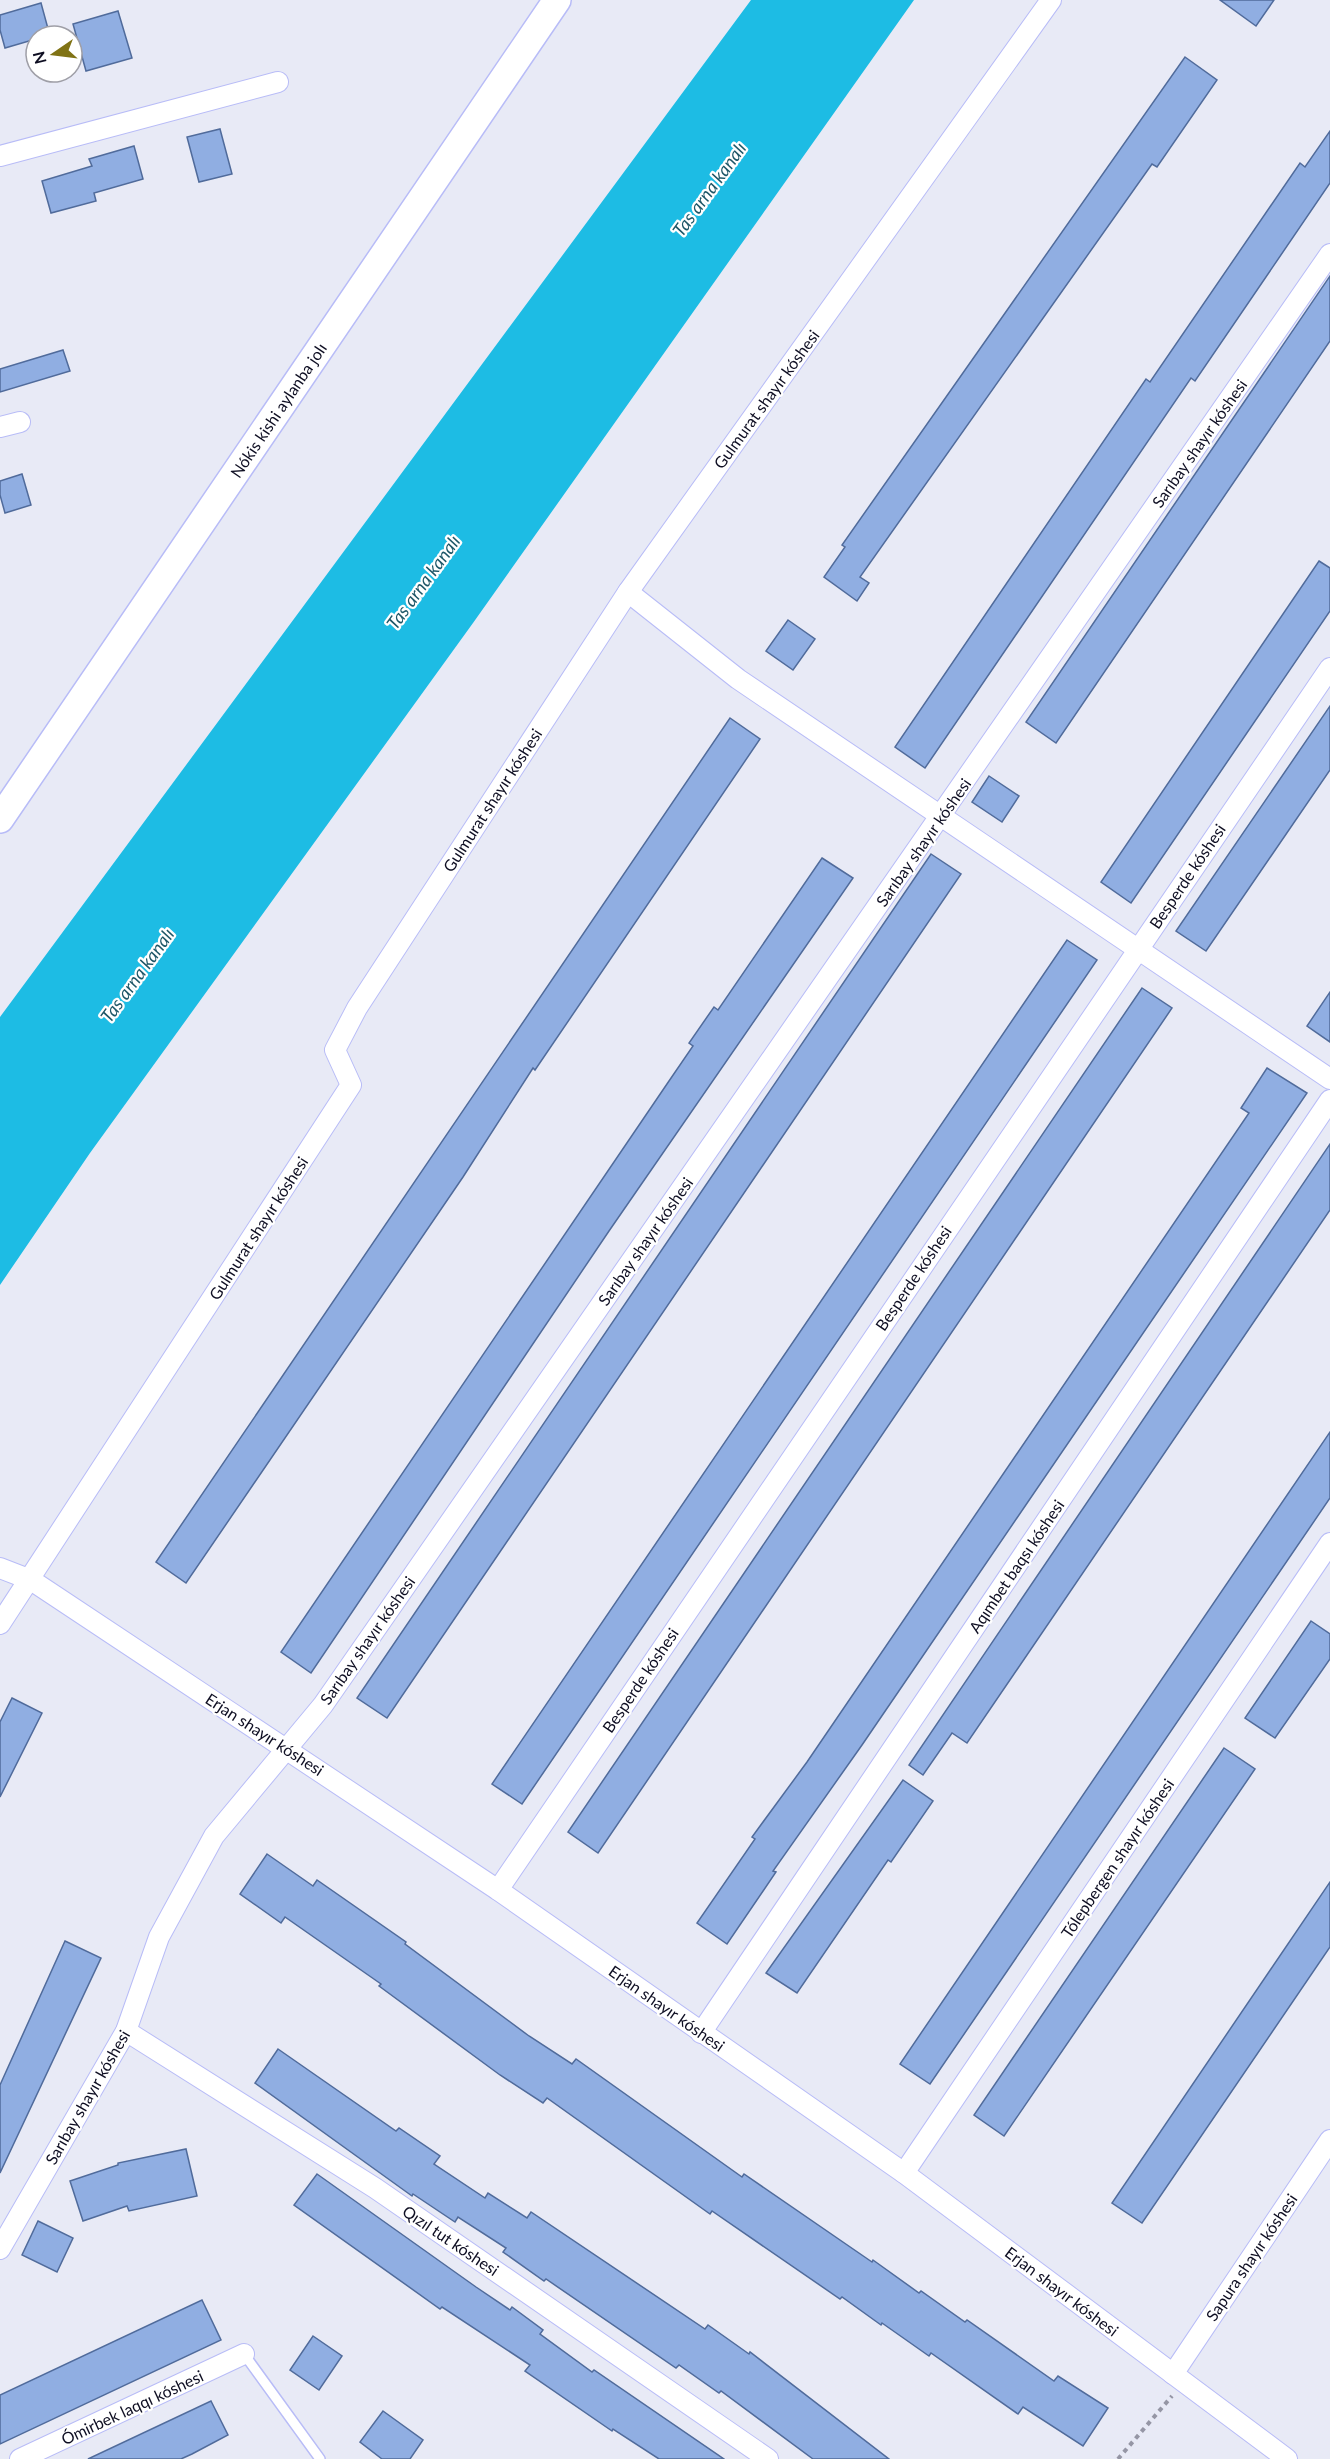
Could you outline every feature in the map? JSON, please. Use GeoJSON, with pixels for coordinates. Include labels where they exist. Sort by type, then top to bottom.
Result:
{"type":"FeatureCollection","features":[{"type":"Feature","properties":{"kind":"main road","name":"Nókis kishi aylanba jolı"},"geometry":{"type":"LineString","coordinates":[[0,819],[557,0]]}},
{"type":"Feature","properties":{"kind":"street","name":"Gulmurat shayır kóshesi"},"geometry":{"type":"LineString","coordinates":[[0,1624],[31,1580],[351,1085],[335,1050],[357,1008],[628,592],[1051,0]]}},
{"type":"Feature","properties":{"kind":"street"},"geometry":{"type":"LineString","coordinates":[[0,156],[278,82]]}},
{"type":"Feature","properties":{"kind":"street","name":"Sarıbay shayır kóshesi"},"geometry":{"type":"LineString","coordinates":[[0,2249],[126,2031],[159,1937],[214,1836],[323,1705],[943,815],[1330,254]]}},
{"type":"Feature","properties":{"kind":"street"},"geometry":{"type":"LineString","coordinates":[[0,427],[20,422]]}},
{"type":"Feature","properties":{"kind":"street"},"geometry":{"type":"LineString","coordinates":[[628,592],[738,679],[943,815],[1137,950],[1330,1079]]}},
{"type":"Feature","properties":{"kind":"street","name":"Besperde kóshesi"},"geometry":{"type":"LineString","coordinates":[[498,1890],[1330,668]]}},
{"type":"Feature","properties":{"kind":"street","name":"Aqımbet baqsı kóshesi"},"geometry":{"type":"LineString","coordinates":[[701,2033],[1330,1100]]}},
{"type":"Feature","properties":{"kind":"street","name":"Tólepbergen shayır kóshesi"},"geometry":{"type":"LineString","coordinates":[[904,2173],[1330,1543]]}},
{"type":"Feature","properties":{"kind":"street","name":"Erjan shayır kóshesi"},"geometry":{"type":"LineString","coordinates":[[0,1568],[31,1580],[498,1890],[904,2173],[1287,2459]]}},
{"type":"Feature","properties":{"kind":"street","name":"Qızıl tut kóshesi"},"geometry":{"type":"LineString","coordinates":[[126,2031],[375,2188],[768,2459]]}},
{"type":"Feature","properties":{"kind":"street","name":"Sapura shayır kóshesi"},"geometry":{"type":"LineString","coordinates":[[1178,2378],[1330,2140]]}},
{"type":"Feature","properties":{"kind":"street","name":"Ómirbek laqqı kóshesi"},"geometry":{"type":"LineString","coordinates":[[21,2459],[244,2354]]}},
{"type":"Feature","properties":{"kind":"lane"},"geometry":{"type":"LineString","coordinates":[[244,2354],[320,2459]]}},
{"type":"Feature","properties":{"kind":"path"},"geometry":{"type":"LineString","coordinates":[[1118,2459],[1178,2378]]}},
{"type":"Feature","properties":{"kind":"water","name":"Tas arna kanalı"},"geometry":{"type":"Polygon","coordinates":[[[751,0],[914,0],[473,623],[90,1153],[0,1285],[0,1017],[751,0]]]}},
{"type":"Feature","properties":{"kind":"building"},"geometry":{"type":"Polygon","coordinates":[[[1220,0],[1274,0],[1256,26],[1220,0]]]}},
{"type":"Feature","properties":{"kind":"building"},"geometry":{"type":"Polygon","coordinates":[[[41,3],[47,24],[24,24],[24,42],[5,48],[0,30],[0,15],[41,3]]]}},
{"type":"Feature","properties":{"kind":"building"},"geometry":{"type":"Polygon","coordinates":[[[118,11],[132,58],[86,71],[84,24],[73,24],[118,11]]]}},
{"type":"Feature","properties":{"kind":"building"},"geometry":{"type":"Polygon","coordinates":[[[1185,57],[1217,80],[1157,167],[1152,164],[860,577],[869,583],[857,601],[824,577],[845,547],[842,545],[1185,57]]]}},
{"type":"Feature","properties":{"kind":"building"},"geometry":{"type":"Polygon","coordinates":[[[220,129],[232,174],[199,182],[187,137],[220,129]]]}},
{"type":"Feature","properties":{"kind":"building"},"geometry":{"type":"Polygon","coordinates":[[[1330,131],[1330,183],[1195,381],[1191,378],[925,768],[895,747],[1146,379],[1150,382],[1300,163],[1305,167],[1330,131]]]}},
{"type":"Feature","properties":{"kind":"building"},"geometry":{"type":"Polygon","coordinates":[[[134,146],[143,179],[94,193],[96,201],[51,213],[42,181],[92,166],[89,159],[134,146]]]}},
{"type":"Feature","properties":{"kind":"building"},"geometry":{"type":"Polygon","coordinates":[[[1330,276],[1330,341],[1056,743],[1026,722],[1330,276]]]}},
{"type":"Feature","properties":{"kind":"building"},"geometry":{"type":"Polygon","coordinates":[[[63,350],[70,371],[0,392],[0,369],[63,350]]]}},
{"type":"Feature","properties":{"kind":"building"},"geometry":{"type":"Polygon","coordinates":[[[22,474],[31,505],[5,513],[0,495],[0,481],[22,474]]]}},
{"type":"Feature","properties":{"kind":"building"},"geometry":{"type":"Polygon","coordinates":[[[1319,561],[1330,568],[1330,611],[1131,903],[1101,882],[1319,561]]]}},
{"type":"Feature","properties":{"kind":"building"},"geometry":{"type":"Polygon","coordinates":[[[788,620],[815,639],[793,670],[766,651],[788,620]]]}},
{"type":"Feature","properties":{"kind":"building"},"geometry":{"type":"Polygon","coordinates":[[[1330,706],[1330,770],[1206,951],[1176,931],[1330,706]]]}},
{"type":"Feature","properties":{"kind":"building"},"geometry":{"type":"Polygon","coordinates":[[[730,718],[760,739],[535,1070],[533,1068],[463,1177],[186,1583],[156,1562],[730,718]]]}},
{"type":"Feature","properties":{"kind":"building"},"geometry":{"type":"Polygon","coordinates":[[[989,776],[1019,796],[1002,822],[972,802],[989,776]]]}},
{"type":"Feature","properties":{"kind":"building"},"geometry":{"type":"Polygon","coordinates":[[[931,854],[961,874],[387,1718],[357,1698],[931,854]]]}},
{"type":"Feature","properties":{"kind":"building"},"geometry":{"type":"Polygon","coordinates":[[[822,858],[853,878],[609,1231],[311,1673],[281,1652],[693,1046],[689,1043],[714,1007],[718,1010],[822,858]]]}},
{"type":"Feature","properties":{"kind":"building"},"geometry":{"type":"Polygon","coordinates":[[[1067,940],[1097,960],[522,1804],[492,1784],[1067,940]]]}},
{"type":"Feature","properties":{"kind":"building"},"geometry":{"type":"Polygon","coordinates":[[[1142,988],[1172,1008],[598,1853],[568,1832],[1142,988]]]}},
{"type":"Feature","properties":{"kind":"building"},"geometry":{"type":"Polygon","coordinates":[[[1330,992],[1330,1042],[1307,1026],[1330,992]]]}},
{"type":"Feature","properties":{"kind":"building"},"geometry":{"type":"Polygon","coordinates":[[[1267,1068],[1307,1093],[862,1745],[773,1871],[776,1872],[727,1944],[697,1923],[755,1839],[752,1837],[807,1762],[1249,1113],[1241,1108],[1267,1068]]]}},
{"type":"Feature","properties":{"kind":"building"},"geometry":{"type":"Polygon","coordinates":[[[1330,1144],[1330,1210],[967,1743],[952,1733],[923,1775],[909,1765],[1330,1144]]]}},
{"type":"Feature","properties":{"kind":"building"},"geometry":{"type":"Polygon","coordinates":[[[1330,1432],[1330,1498],[930,2084],[900,2064],[1330,1432]]]}},
{"type":"Feature","properties":{"kind":"building"},"geometry":{"type":"Polygon","coordinates":[[[1311,1621],[1330,1634],[1330,1659],[1275,1738],[1245,1718],[1311,1621]]]}},
{"type":"Feature","properties":{"kind":"building"},"geometry":{"type":"Polygon","coordinates":[[[12,1698],[42,1713],[0,1797],[0,1722],[12,1698]]]}},
{"type":"Feature","properties":{"kind":"building"},"geometry":{"type":"Polygon","coordinates":[[[1224,1748],[1255,1769],[1004,2136],[974,2115],[1224,1748]]]}},
{"type":"Feature","properties":{"kind":"building"},"geometry":{"type":"Polygon","coordinates":[[[903,1780],[933,1801],[891,1862],[888,1860],[797,1993],[766,1973],[903,1780]]]}},
{"type":"Feature","properties":{"kind":"building"},"geometry":{"type":"Polygon","coordinates":[[[267,1854],[313,1886],[317,1880],[406,1942],[405,1944],[529,2036],[572,2064],[576,2059],[742,2177],[744,2174],[919,2293],[921,2291],[965,2322],[967,2320],[1054,2381],[1058,2376],[1108,2408],[1083,2446],[1023,2407],[1018,2414],[931,2353],[929,2356],[842,2297],[840,2299],[712,2211],[710,2214],[547,2098],[543,2103],[500,2075],[379,1986],[381,1984],[285,1917],[281,1923],[240,1894],[267,1854]]]}},
{"type":"Feature","properties":{"kind":"building"},"geometry":{"type":"Polygon","coordinates":[[[1330,1882],[1330,1947],[1142,2223],[1112,2203],[1330,1882]]]}},
{"type":"Feature","properties":{"kind":"building"},"geometry":{"type":"Polygon","coordinates":[[[65,1941],[101,1958],[0,2173],[0,2085],[65,1941]]]}},
{"type":"Feature","properties":{"kind":"building"},"geometry":{"type":"Polygon","coordinates":[[[278,2049],[396,2131],[399,2128],[440,2156],[434,2164],[485,2198],[488,2193],[527,2218],[531,2212],[705,2329],[708,2325],[749,2354],[750,2352],[889,2459],[813,2459],[721,2391],[719,2393],[679,2365],[676,2368],[546,2279],[544,2281],[503,2252],[506,2248],[458,2217],[455,2222],[413,2194],[412,2196],[255,2083],[278,2049]]]}},
{"type":"Feature","properties":{"kind":"building"},"geometry":{"type":"Polygon","coordinates":[[[186,2149],[197,2196],[129,2211],[127,2206],[83,2221],[70,2181],[118,2165],[118,2163],[186,2149]]]}},
{"type":"Feature","properties":{"kind":"building"},"geometry":{"type":"Polygon","coordinates":[[[317,2174],[476,2287],[510,2310],[512,2307],[543,2330],[540,2334],[592,2372],[594,2370],[724,2459],[659,2459],[613,2429],[612,2431],[525,2371],[530,2365],[442,2307],[440,2309],[294,2205],[317,2174]]]}},
{"type":"Feature","properties":{"kind":"building"},"geometry":{"type":"Polygon","coordinates":[[[38,2221],[73,2238],[57,2272],[22,2255],[38,2221]]]}},
{"type":"Feature","properties":{"kind":"building"},"geometry":{"type":"Polygon","coordinates":[[[202,2300],[221,2340],[0,2444],[0,2395],[202,2300]]]}},
{"type":"Feature","properties":{"kind":"building"},"geometry":{"type":"Polygon","coordinates":[[[313,2336],[342,2356],[319,2390],[290,2370],[313,2336]]]}},
{"type":"Feature","properties":{"kind":"building"},"geometry":{"type":"Polygon","coordinates":[[[211,2401],[228,2435],[192,2454],[181,2459],[88,2459],[211,2401]]]}},
{"type":"Feature","properties":{"kind":"building"},"geometry":{"type":"Polygon","coordinates":[[[383,2411],[423,2440],[410,2459],[382,2459],[360,2442],[383,2411]]]}}]}
